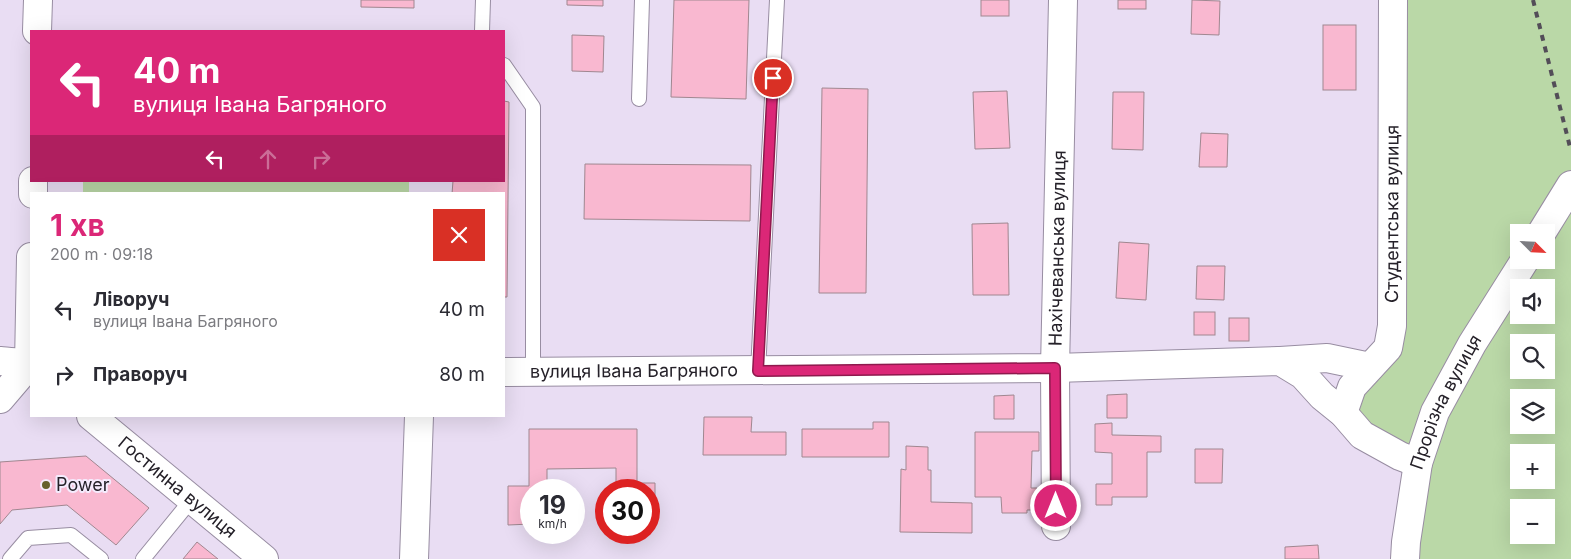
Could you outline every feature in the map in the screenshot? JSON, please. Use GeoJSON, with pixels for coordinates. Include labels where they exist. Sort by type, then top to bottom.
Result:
{"type":"FeatureCollection","features":[{"type":"Feature","properties":{"kind":"street"},"geometry":{"type":"LineString","coordinates":[[37,30],[38,0]]}},
{"type":"Feature","properties":{"kind":"street","name":"Нахічеванська вулиця"},"geometry":{"type":"LineString","coordinates":[[1056,526],[1055,368],[1063,0]]}},
{"type":"Feature","properties":{"kind":"street","name":"Студентська вулиця"},"geometry":{"type":"LineString","coordinates":[[1343,413],[1352,387],[1388,348],[1392,326],[1393,0]]}},
{"type":"Feature","properties":{"kind":"street"},"geometry":{"type":"LineString","coordinates":[[1547,224],[1571,185]]}},
{"type":"Feature","properties":{"kind":"street","name":"Прорізна вулиця"},"geometry":{"type":"LineString","coordinates":[[1406,559],[1406,542],[1418,463],[1436,412],[1472,344],[1519,269]]}},
{"type":"Feature","properties":{"kind":"street","name":"вулиця Івана Багряного"},"geometry":{"type":"LineString","coordinates":[[505,372],[1055,368],[1327,358],[1370,366]]}},
{"type":"Feature","properties":{"kind":"street"},"geometry":{"type":"LineString","coordinates":[[0,361],[30,366]]}},
{"type":"Feature","properties":{"kind":"street"},"geometry":{"type":"LineString","coordinates":[[1280,361],[1303,374],[1322,396],[1343,413],[1362,435],[1400,456],[1418,463]]}},
{"type":"Feature","properties":{"kind":"street"},"geometry":{"type":"LineString","coordinates":[[0,399],[30,366]]}},
{"type":"Feature","properties":{"kind":"street","name":"Гостинна вулиця"},"geometry":{"type":"LineString","coordinates":[[92,417],[264,559]]}},
{"type":"Feature","properties":{"kind":"street"},"geometry":{"type":"LineString","coordinates":[[414,559],[419,417]]}},
{"type":"Feature","properties":{"kind":"lane"},"geometry":{"type":"LineString","coordinates":[[482,30],[483,0]]}},
{"type":"Feature","properties":{"kind":"lane"},"geometry":{"type":"LineString","coordinates":[[639,99],[642,0]]}},
{"type":"Feature","properties":{"kind":"lane"},"geometry":{"type":"LineString","coordinates":[[758,371],[777,0]]}},
{"type":"Feature","properties":{"kind":"lane"},"geometry":{"type":"LineString","coordinates":[[505,66],[534,107],[533,371]]}},
{"type":"Feature","properties":{"kind":"lane"},"geometry":{"type":"LineString","coordinates":[[143,559],[192,499]]}},
{"type":"Feature","properties":{"kind":"lane"},"geometry":{"type":"LineString","coordinates":[[10,559],[28,538],[71,535],[101,559]]}},
{"type":"Feature","properties":{"kind":"green space"},"geometry":{"type":"Polygon","coordinates":[[[1393,0],[1571,0],[1571,559],[1405,559],[1418,463],[1362,435],[1352,387],[1388,348],[1393,0]]]}},
{"type":"Feature","properties":{"kind":"green space"},"geometry":{"type":"Polygon","coordinates":[[[83,182],[409,182],[409,192],[83,192],[83,182]]]}},
{"type":"Feature","properties":{"kind":"building"},"geometry":{"type":"Polygon","coordinates":[[[361,0],[414,0],[414,8],[361,7],[361,0]]]}},
{"type":"Feature","properties":{"kind":"building"},"geometry":{"type":"Polygon","coordinates":[[[567,0],[603,0],[603,6],[567,5],[567,0]]]}},
{"type":"Feature","properties":{"kind":"building"},"geometry":{"type":"Polygon","coordinates":[[[674,0],[749,0],[746,99],[671,97],[674,0]]]}},
{"type":"Feature","properties":{"kind":"building"},"geometry":{"type":"Polygon","coordinates":[[[981,0],[1009,0],[1009,16],[981,16],[981,0]]]}},
{"type":"Feature","properties":{"kind":"building"},"geometry":{"type":"Polygon","coordinates":[[[1118,0],[1146,0],[1146,9],[1118,9],[1118,0]]]}},
{"type":"Feature","properties":{"kind":"building"},"geometry":{"type":"Polygon","coordinates":[[[1192,0],[1220,1],[1219,35],[1191,34],[1192,0]]]}},
{"type":"Feature","properties":{"kind":"building"},"geometry":{"type":"Polygon","coordinates":[[[1323,25],[1356,25],[1356,90],[1323,90],[1323,25]]]}},
{"type":"Feature","properties":{"kind":"building"},"geometry":{"type":"Polygon","coordinates":[[[572,35],[604,36],[603,72],[572,71],[572,35]]]}},
{"type":"Feature","properties":{"kind":"building"},"geometry":{"type":"Polygon","coordinates":[[[822,88],[868,89],[866,293],[819,293],[822,88]]]}},
{"type":"Feature","properties":{"kind":"building"},"geometry":{"type":"Polygon","coordinates":[[[1007,91],[1010,148],[975,149],[973,92],[1007,91]]]}},
{"type":"Feature","properties":{"kind":"building"},"geometry":{"type":"Polygon","coordinates":[[[1113,92],[1144,92],[1143,150],[1112,149],[1113,92]]]}},
{"type":"Feature","properties":{"kind":"building"},"geometry":{"type":"Polygon","coordinates":[[[505,101],[509,102],[507,297],[505,297],[505,192],[452,192],[453,182],[505,182],[505,101]]]}},
{"type":"Feature","properties":{"kind":"building"},"geometry":{"type":"Polygon","coordinates":[[[1201,133],[1228,134],[1227,167],[1199,167],[1201,133]]]}},
{"type":"Feature","properties":{"kind":"building"},"geometry":{"type":"Polygon","coordinates":[[[585,164],[751,165],[750,221],[584,219],[585,164]]]}},
{"type":"Feature","properties":{"kind":"building"},"geometry":{"type":"Polygon","coordinates":[[[1008,223],[1009,295],[973,295],[972,224],[1008,223]]]}},
{"type":"Feature","properties":{"kind":"building"},"geometry":{"type":"Polygon","coordinates":[[[1119,242],[1149,244],[1146,300],[1116,298],[1119,242]]]}},
{"type":"Feature","properties":{"kind":"building"},"geometry":{"type":"Polygon","coordinates":[[[1197,266],[1225,266],[1224,300],[1196,299],[1197,266]]]}},
{"type":"Feature","properties":{"kind":"building"},"geometry":{"type":"Polygon","coordinates":[[[1194,312],[1215,312],[1215,335],[1194,335],[1194,312]]]}},
{"type":"Feature","properties":{"kind":"building"},"geometry":{"type":"Polygon","coordinates":[[[1229,318],[1249,318],[1249,341],[1229,341],[1229,318]]]}},
{"type":"Feature","properties":{"kind":"building"},"geometry":{"type":"Polygon","coordinates":[[[1127,394],[1127,418],[1107,418],[1107,395],[1127,394]]]}},
{"type":"Feature","properties":{"kind":"building"},"geometry":{"type":"Polygon","coordinates":[[[1014,395],[1014,419],[994,419],[994,396],[1014,395]]]}},
{"type":"Feature","properties":{"kind":"building"},"geometry":{"type":"Polygon","coordinates":[[[704,417],[752,417],[751,432],[786,432],[786,455],[703,455],[704,417]]]}},
{"type":"Feature","properties":{"kind":"building"},"geometry":{"type":"Polygon","coordinates":[[[873,422],[889,422],[889,457],[802,457],[802,429],[873,429],[873,422]]]}},
{"type":"Feature","properties":{"kind":"building"},"geometry":{"type":"Polygon","coordinates":[[[1112,423],[1112,435],[1161,436],[1161,452],[1147,452],[1147,497],[1112,497],[1112,505],[1096,505],[1096,484],[1112,484],[1112,453],[1095,452],[1095,424],[1112,423]]]}},
{"type":"Feature","properties":{"kind":"building"},"geometry":{"type":"Polygon","coordinates":[[[529,429],[637,429],[637,479],[616,479],[616,468],[547,469],[547,479],[529,479],[529,429]]]}},
{"type":"Feature","properties":{"kind":"building"},"geometry":{"type":"Polygon","coordinates":[[[975,432],[1039,432],[1039,451],[1032,451],[1031,488],[1037,488],[1037,510],[1027,510],[1027,513],[1002,513],[1001,497],[975,497],[975,432]]]}},
{"type":"Feature","properties":{"kind":"building"},"geometry":{"type":"Polygon","coordinates":[[[906,446],[928,447],[928,470],[931,470],[931,502],[972,503],[972,533],[900,532],[901,469],[906,470],[906,446]]]}},
{"type":"Feature","properties":{"kind":"building"},"geometry":{"type":"Polygon","coordinates":[[[1195,449],[1223,449],[1222,483],[1195,483],[1195,449]]]}},
{"type":"Feature","properties":{"kind":"building"},"geometry":{"type":"Polygon","coordinates":[[[86,456],[149,508],[116,545],[67,505],[12,510],[0,524],[0,462],[86,456]]]}},
{"type":"Feature","properties":{"kind":"building"},"geometry":{"type":"Polygon","coordinates":[[[508,486],[520,486],[520,524],[508,525],[508,486]]]}},
{"type":"Feature","properties":{"kind":"building"},"geometry":{"type":"Polygon","coordinates":[[[197,542],[218,559],[183,559],[197,542]]]}},
{"type":"Feature","properties":{"kind":"building"},"geometry":{"type":"Polygon","coordinates":[[[1318,545],[1319,559],[1285,559],[1285,547],[1318,545]]]}},
{"type":"Feature","properties":{"kind":"railway"},"geometry":{"type":"LineString","coordinates":[[1533,0],[1571,151]]}},
{"type":"Feature","properties":{"kind":"place","name":"Power"},"geometry":{"type":"Point","coordinates":[46,485]}},
{"type":"Feature","properties":{"kind":"route"},"geometry":{"type":"LineString","coordinates":[[773,78],[758,371],[1055,368],[1056,506]]}}]}
